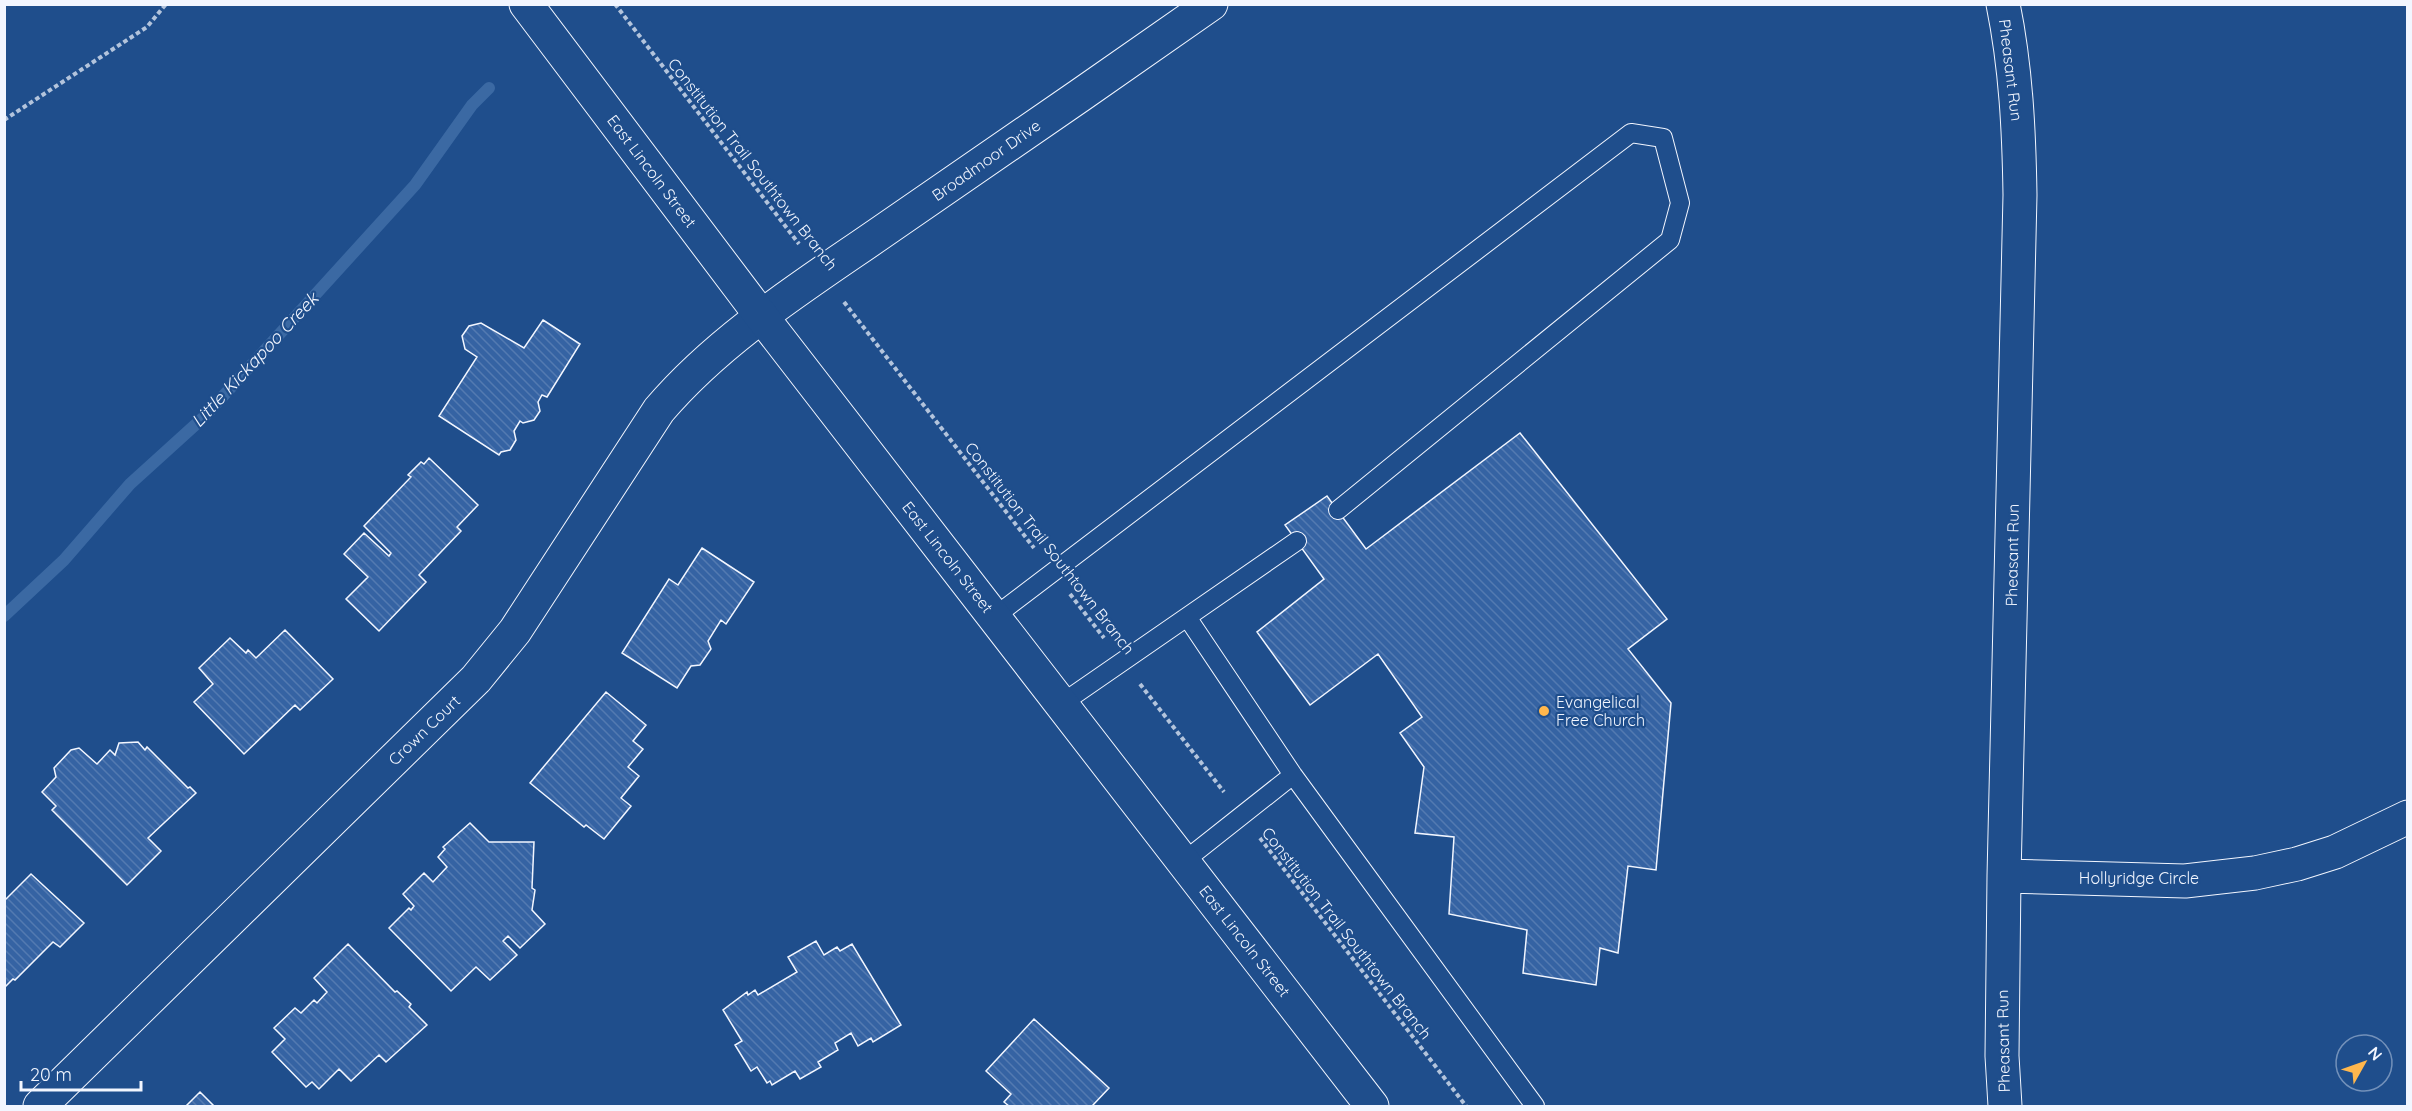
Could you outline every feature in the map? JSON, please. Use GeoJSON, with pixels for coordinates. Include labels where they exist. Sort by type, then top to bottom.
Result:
{"type":"FeatureCollection","features":[{"type":"Feature","properties":{"kind":"street","name":"East Lincoln Street"},"geometry":{"type":"LineString","coordinates":[[526,4],[762,317],[1372,1107]]}},
{"type":"Feature","properties":{"kind":"street","name":"Broadmoor Drive"},"geometry":{"type":"LineString","coordinates":[[762,317],[1211,4]]}},
{"type":"Feature","properties":{"kind":"street","name":"Pheasant Run"},"geometry":{"type":"LineString","coordinates":[[2003,4],[2018,110],[2020,195],[2004,876],[2002,1056],[2005,1107]]}},
{"type":"Feature","properties":{"kind":"street","name":"Crown Court"},"geometry":{"type":"LineString","coordinates":[[40,1107],[476,679],[515,631],[658,410],[703,363],[762,317]]}},
{"type":"Feature","properties":{"kind":"street","name":"Hollyridge Circle"},"geometry":{"type":"LineString","coordinates":[[2004,876],[2185,881],[2255,873],[2297,864],[2335,852],[2408,817]]}},
{"type":"Feature","properties":{"kind":"lane"},"geometry":{"type":"LineString","coordinates":[[994,617],[1631,133],[1663,138],[1680,203],[1670,240],[1338,510]]}},
{"type":"Feature","properties":{"kind":"lane"},"geometry":{"type":"LineString","coordinates":[[1061,704],[1297,541]]}},
{"type":"Feature","properties":{"kind":"lane"},"geometry":{"type":"LineString","coordinates":[[1187,617],[1293,775],[1535,1107]]}},
{"type":"Feature","properties":{"kind":"lane"},"geometry":{"type":"LineString","coordinates":[[1183,862],[1293,775]]}},
{"type":"Feature","properties":{"kind":"path"},"geometry":{"type":"LineString","coordinates":[[4,120],[147,27],[166,4]]}},
{"type":"Feature","properties":{"kind":"path","name":"Constitution Trail Southtown Branch"},"geometry":{"type":"LineString","coordinates":[[615,4],[1466,1107]]}},
{"type":"Feature","properties":{"kind":"building"},"geometry":{"type":"Polygon","coordinates":[[[543,320],[580,344],[547,397],[542,395],[538,402],[540,411],[534,420],[523,423],[520,421],[514,431],[516,440],[510,450],[501,452],[499,455],[439,416],[477,357],[465,349],[462,336],[469,326],[481,323],[524,348],[543,320]]]}},
{"type":"Feature","properties":{"kind":"building","name":"Evangelical Free Church"},"geometry":{"type":"Polygon","coordinates":[[[1520,433],[1667,619],[1628,649],[1671,703],[1656,870],[1628,866],[1618,953],[1600,948],[1596,985],[1523,973],[1527,930],[1449,914],[1454,837],[1415,833],[1424,767],[1400,733],[1422,717],[1378,654],[1310,705],[1257,632],[1324,579],[1285,525],[1327,496],[1366,549],[1520,433]]]}},
{"type":"Feature","properties":{"kind":"building"},"geometry":{"type":"Polygon","coordinates":[[[429,458],[478,505],[457,527],[461,531],[419,575],[426,582],[379,631],[346,599],[368,577],[344,554],[364,533],[389,556],[391,553],[364,526],[411,477],[408,475],[421,462],[424,464],[429,458]]]}},
{"type":"Feature","properties":{"kind":"building"},"geometry":{"type":"Polygon","coordinates":[[[702,548],[754,582],[726,624],[721,620],[708,641],[711,649],[700,665],[691,666],[677,688],[622,653],[669,579],[678,585],[702,548]]]}},
{"type":"Feature","properties":{"kind":"building"},"geometry":{"type":"Polygon","coordinates":[[[285,630],[333,679],[300,710],[295,705],[244,754],[194,702],[213,684],[199,668],[230,638],[246,653],[248,650],[256,658],[285,630]]]}},
{"type":"Feature","properties":{"kind":"building"},"geometry":{"type":"Polygon","coordinates":[[[606,692],[646,725],[633,741],[643,749],[628,767],[639,776],[621,798],[631,806],[604,839],[586,825],[584,827],[530,783],[606,692]]]}},
{"type":"Feature","properties":{"kind":"building"},"geometry":{"type":"Polygon","coordinates":[[[138,742],[145,750],[147,747],[188,788],[190,787],[196,793],[148,838],[161,851],[127,885],[52,810],[56,806],[42,792],[56,777],[54,768],[71,750],[79,748],[97,764],[110,750],[115,755],[119,743],[138,742]]]}},
{"type":"Feature","properties":{"kind":"building"},"geometry":{"type":"Polygon","coordinates":[[[470,823],[489,842],[534,842],[532,888],[535,890],[532,910],[545,924],[520,948],[508,936],[503,941],[517,955],[490,980],[476,967],[451,991],[389,928],[409,908],[411,910],[414,906],[403,894],[424,873],[433,882],[447,867],[438,857],[445,849],[443,847],[470,823]]]}},
{"type":"Feature","properties":{"kind":"building"},"geometry":{"type":"Polygon","coordinates":[[[31,874],[84,923],[60,947],[53,942],[4,988],[4,901],[31,874]]]}},
{"type":"Feature","properties":{"kind":"building"},"geometry":{"type":"Polygon","coordinates":[[[816,941],[824,955],[837,947],[840,951],[852,944],[901,1025],[873,1042],[871,1038],[858,1046],[851,1033],[835,1043],[838,1050],[818,1062],[821,1067],[800,1079],[795,1071],[772,1085],[770,1081],[767,1083],[757,1067],[751,1071],[735,1045],[742,1041],[723,1010],[747,992],[748,995],[755,990],[758,995],[797,972],[788,957],[816,941]]]}},
{"type":"Feature","properties":{"kind":"building"},"geometry":{"type":"Polygon","coordinates":[[[348,944],[395,992],[397,991],[411,1004],[409,1007],[427,1025],[386,1062],[379,1055],[351,1081],[339,1069],[319,1089],[312,1082],[306,1087],[272,1052],[285,1039],[274,1028],[295,1008],[301,1013],[314,1000],[317,1003],[327,992],[314,978],[348,944]]]}},
{"type":"Feature","properties":{"kind":"building"},"geometry":{"type":"Polygon","coordinates":[[[1034,1019],[1109,1088],[1093,1105],[1095,1106],[1009,1106],[1004,1102],[1011,1094],[986,1071],[1034,1019]]]}},
{"type":"Feature","properties":{"kind":"building"},"geometry":{"type":"Polygon","coordinates":[[[200,1092],[214,1106],[186,1106],[200,1092]]]}},
{"type":"Feature","properties":{"kind":"waterway","name":"Little Kickapoo Creek"},"geometry":{"type":"LineString","coordinates":[[4,616],[64,560],[130,484],[205,416],[415,185],[472,105],[489,88]]}},
{"type":"Feature","properties":{"kind":"place","name":"Evangelical Free Church"},"geometry":{"type":"Point","coordinates":[1544,711]}}]}
